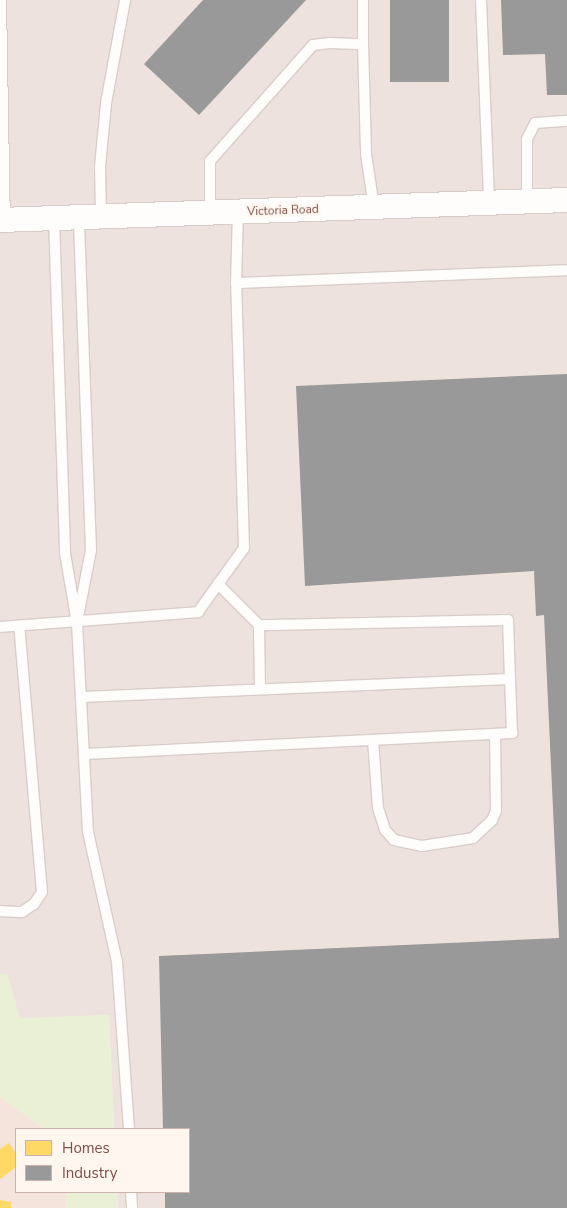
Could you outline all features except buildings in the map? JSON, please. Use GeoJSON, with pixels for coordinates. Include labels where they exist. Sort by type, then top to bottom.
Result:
{"type":"FeatureCollection","features":[{"type":"Feature","properties":{"kind":"street","name":"Victoria Road"},"geometry":{"type":"LineString","coordinates":[[2,220],[54,216],[210,213],[567,200]]}},
{"type":"Feature","properties":{"kind":"lane"},"geometry":{"type":"LineString","coordinates":[[1,0],[2,220]]}},
{"type":"Feature","properties":{"kind":"lane"},"geometry":{"type":"LineString","coordinates":[[77,623],[91,550],[90,215],[100,167],[106,103],[125,0]]}},
{"type":"Feature","properties":{"kind":"lane"},"geometry":{"type":"LineString","coordinates":[[363,0],[366,154],[374,207]]}},
{"type":"Feature","properties":{"kind":"lane"},"geometry":{"type":"LineString","coordinates":[[481,0],[489,203]]}},
{"type":"Feature","properties":{"kind":"lane"},"geometry":{"type":"LineString","coordinates":[[210,213],[210,160],[313,45],[363,44]]}},
{"type":"Feature","properties":{"kind":"lane"},"geometry":{"type":"LineString","coordinates":[[527,202],[527,139],[535,124],[567,120]]}},
{"type":"Feature","properties":{"kind":"lane"},"geometry":{"type":"LineString","coordinates":[[0,627],[77,623],[198,612],[244,548],[236,283],[238,212]]}},
{"type":"Feature","properties":{"kind":"lane"},"geometry":{"type":"LineString","coordinates":[[54,216],[64,553],[77,623],[88,832],[117,962],[129,1128]]}},
{"type":"Feature","properties":{"kind":"lane"},"geometry":{"type":"LineString","coordinates":[[236,283],[567,270]]}},
{"type":"Feature","properties":{"kind":"lane"},"geometry":{"type":"LineString","coordinates":[[218,584],[259,625],[260,689]]}},
{"type":"Feature","properties":{"kind":"lane"},"geometry":{"type":"LineString","coordinates":[[85,754],[512,733],[508,620],[259,625]]}},
{"type":"Feature","properties":{"kind":"lane"},"geometry":{"type":"LineString","coordinates":[[0,911],[22,912],[34,904],[42,892],[18,626]]}},
{"type":"Feature","properties":{"kind":"lane"},"geometry":{"type":"LineString","coordinates":[[81,697],[510,679]]}},
{"type":"Feature","properties":{"kind":"lane"},"geometry":{"type":"LineString","coordinates":[[373,740],[378,808],[385,830],[394,840],[422,846],[473,838],[492,820],[496,810],[495,734]]}},
{"type":"Feature","properties":{"kind":"lane"},"geometry":{"type":"LineString","coordinates":[[132,1193],[132,1208]]}},
{"type":"Feature","properties":{"kind":"shaded area"},"geometry":{"type":"Polygon","coordinates":[[[0,0],[567,0],[567,1208],[118,1208],[117,1193],[190,1193],[190,1128],[114,1128],[109,1015],[20,1019],[7,974],[0,974],[0,0]]]}},
{"type":"Feature","properties":{"kind":"shaded area"},"geometry":{"type":"Polygon","coordinates":[[[0,1097],[44,1128],[15,1128],[15,1193],[65,1193],[65,1208],[0,1208],[0,1097]]]}},
{"type":"Feature","properties":{"kind":"green space"},"geometry":{"type":"Polygon","coordinates":[[[0,974],[7,974],[20,1018],[109,1015],[114,1128],[44,1128],[0,1097],[0,974]]]}},
{"type":"Feature","properties":{"kind":"green space"},"geometry":{"type":"Polygon","coordinates":[[[65,1193],[117,1193],[117,1208],[65,1208],[65,1193]]]}}]}
